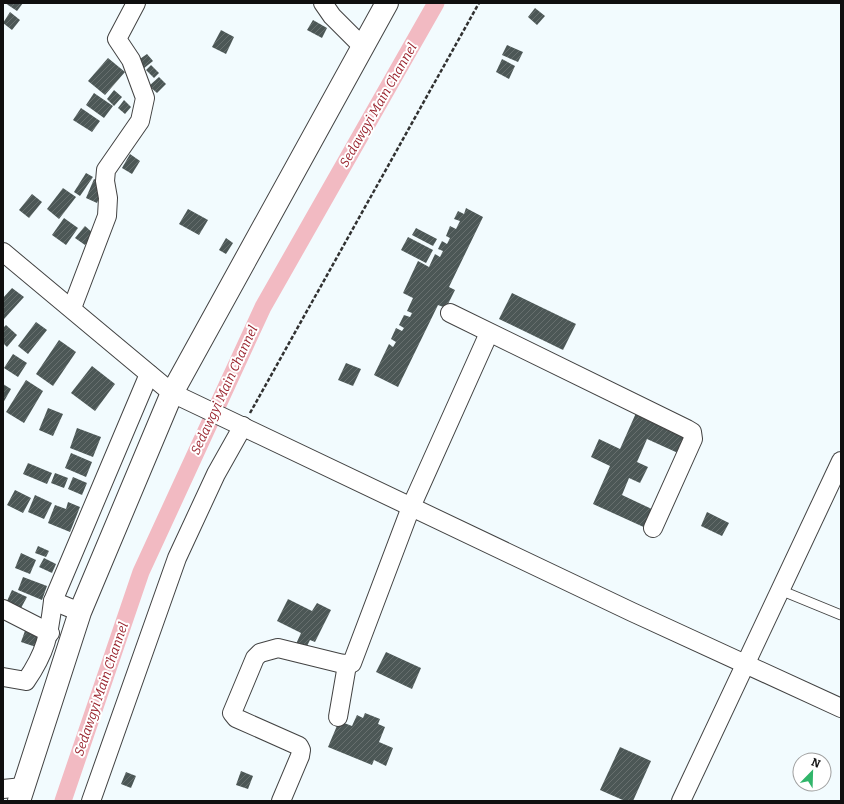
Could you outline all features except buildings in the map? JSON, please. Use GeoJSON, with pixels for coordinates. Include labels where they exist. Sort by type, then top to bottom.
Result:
{"type":"FeatureCollection","features":[{"type":"Feature","properties":{"kind":"street"},"geometry":{"type":"LineString","coordinates":[[72,308],[106,216],[108,198],[105,181],[106,170],[140,121],[144,98],[131,60],[117,39],[136,3]]}},
{"type":"Feature","properties":{"kind":"street"},"geometry":{"type":"LineString","coordinates":[[323,3],[332,16],[362,46]]}},
{"type":"Feature","properties":{"kind":"street"},"geometry":{"type":"LineString","coordinates":[[15,792],[80,612],[179,397],[362,46],[387,3]]}},
{"type":"Feature","properties":{"kind":"street"},"geometry":{"type":"LineString","coordinates":[[3,252],[72,308],[149,374],[179,397],[632,612],[841,708]]}},
{"type":"Feature","properties":{"kind":"street"},"geometry":{"type":"LineString","coordinates":[[450,313],[692,432],[693,439],[653,528]]}},
{"type":"Feature","properties":{"kind":"street"},"geometry":{"type":"LineString","coordinates":[[281,801],[300,756],[301,750],[299,746],[236,718],[232,712],[255,658],[260,652],[278,648],[347,665],[352,663],[411,507],[489,333]]}},
{"type":"Feature","properties":{"kind":"street"},"geometry":{"type":"LineString","coordinates":[[3,677],[26,681],[40,660],[50,633],[53,600],[149,374]]}},
{"type":"Feature","properties":{"kind":"street"},"geometry":{"type":"LineString","coordinates":[[91,801],[176,558],[238,425]]}},
{"type":"Feature","properties":{"kind":"street"},"geometry":{"type":"LineString","coordinates":[[681,801],[841,461]]}},
{"type":"Feature","properties":{"kind":"street"},"geometry":{"type":"LineString","coordinates":[[53,600],[80,612]]}},
{"type":"Feature","properties":{"kind":"street"},"geometry":{"type":"LineString","coordinates":[[3,609],[50,633]]}},
{"type":"Feature","properties":{"kind":"street"},"geometry":{"type":"LineString","coordinates":[[338,717],[347,665]]}},
{"type":"Feature","properties":{"kind":"lane"},"geometry":{"type":"LineString","coordinates":[[780,590],[841,614]]}},
{"type":"Feature","properties":{"kind":"path"},"geometry":{"type":"LineString","coordinates":[[238,425],[479,3]]}},
{"type":"Feature","properties":{"kind":"waterway","name":"Sedawgyi Main Channel"},"geometry":{"type":"LineString","coordinates":[[63,801],[141,572],[263,307],[436,3]]}}]}
